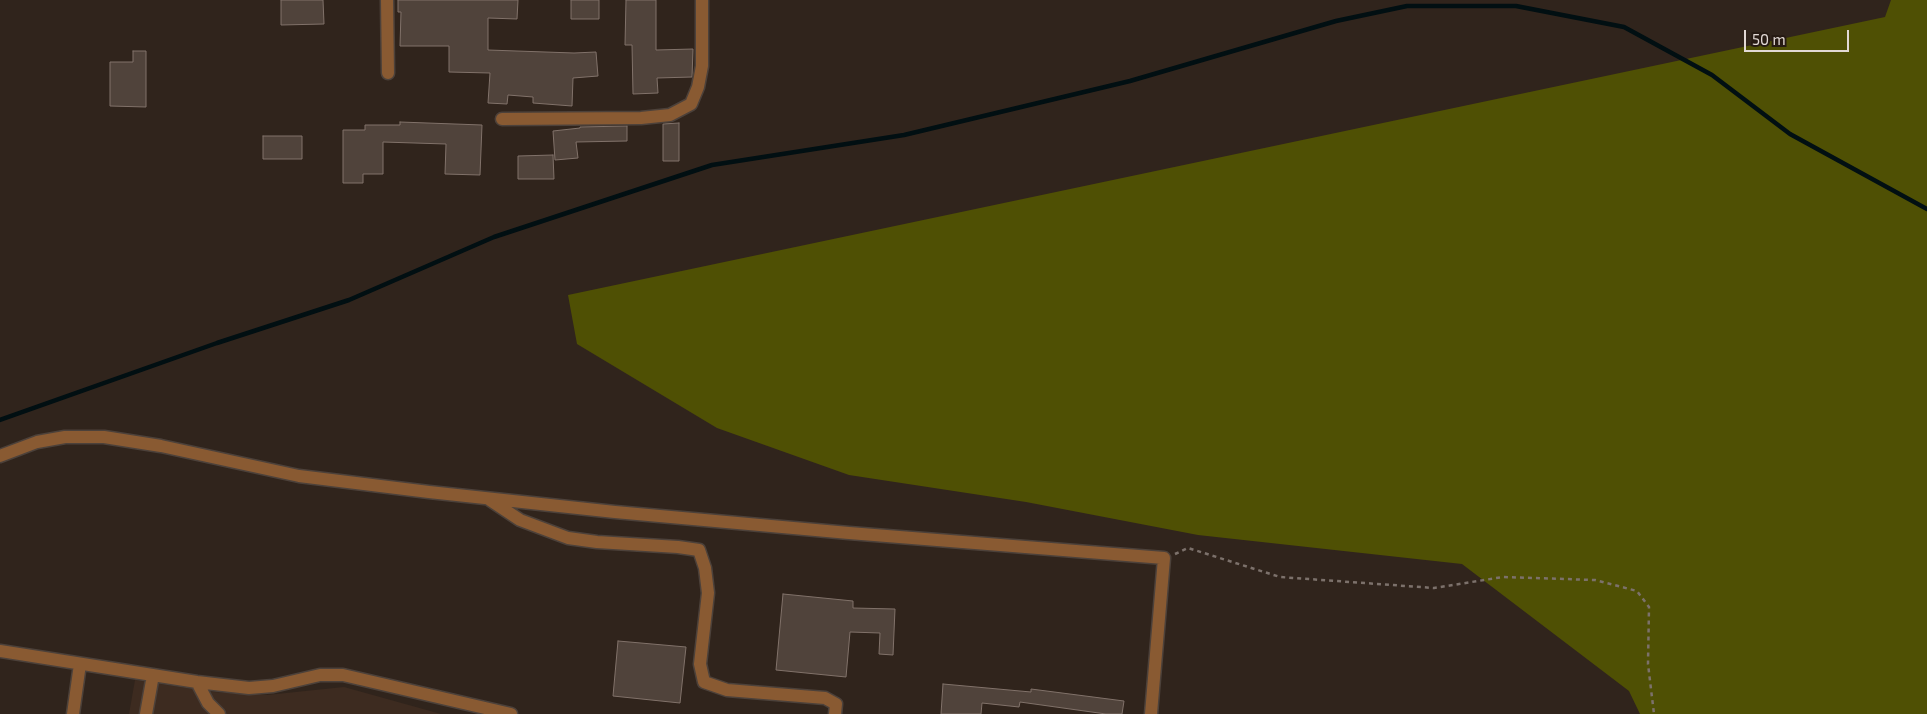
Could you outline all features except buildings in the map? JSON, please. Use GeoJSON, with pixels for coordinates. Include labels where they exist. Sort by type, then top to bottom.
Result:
{"type":"FeatureCollection","features":[{"type":"Feature","properties":{"kind":"street"},"geometry":{"type":"LineString","coordinates":[[387,0],[388,73]]}},
{"type":"Feature","properties":{"kind":"street"},"geometry":{"type":"LineString","coordinates":[[502,119],[640,118],[670,115],[691,104],[698,87],[702,66],[702,0]]}},
{"type":"Feature","properties":{"kind":"street"},"geometry":{"type":"LineString","coordinates":[[0,456],[37,442],[65,437],[104,437],[160,446],[299,476],[488,498],[615,512],[849,533],[1164,558],[1150,714]]}},
{"type":"Feature","properties":{"kind":"street"},"geometry":{"type":"LineString","coordinates":[[488,498],[520,520],[568,538],[699,550],[705,568],[708,593],[700,664],[704,682],[727,690],[825,698],[836,704],[835,714]]}},
{"type":"Feature","properties":{"kind":"street"},"geometry":{"type":"LineString","coordinates":[[0,651],[197,682],[249,688],[280,685],[320,676],[343,675],[511,714]]}},
{"type":"Feature","properties":{"kind":"street"},"geometry":{"type":"LineString","coordinates":[[73,714],[80,664]]}},
{"type":"Feature","properties":{"kind":"street"},"geometry":{"type":"LineString","coordinates":[[146,714],[153,675]]}},
{"type":"Feature","properties":{"kind":"street"},"geometry":{"type":"LineString","coordinates":[[197,682],[208,703],[219,714]]}},
{"type":"Feature","properties":{"kind":"path"},"geometry":{"type":"LineString","coordinates":[[1164,558],[1188,548],[1280,577],[1424,588],[1503,577],[1595,580],[1637,591],[1649,607],[1648,664],[1654,714]]}},
{"type":"Feature","properties":{"kind":"shaded area"},"geometry":{"type":"Polygon","coordinates":[[[1891,0],[1927,0],[1927,714],[1640,714],[1629,691],[1462,564],[1198,535],[1026,502],[849,475],[717,428],[577,344],[568,295],[1885,17],[1891,0]]]}},
{"type":"Feature","properties":{"kind":"shaded area"},"geometry":{"type":"Polygon","coordinates":[[[135,680],[213,692],[267,695],[344,687],[441,714],[129,714],[135,680]]]}},
{"type":"Feature","properties":{"kind":"waterway"},"geometry":{"type":"LineString","coordinates":[[0,420],[217,343],[349,300],[494,237],[712,165],[904,135],[1130,81],[1336,21],[1407,6],[1516,6],[1624,27],[1712,75],[1790,134],[1927,209]]}}]}
